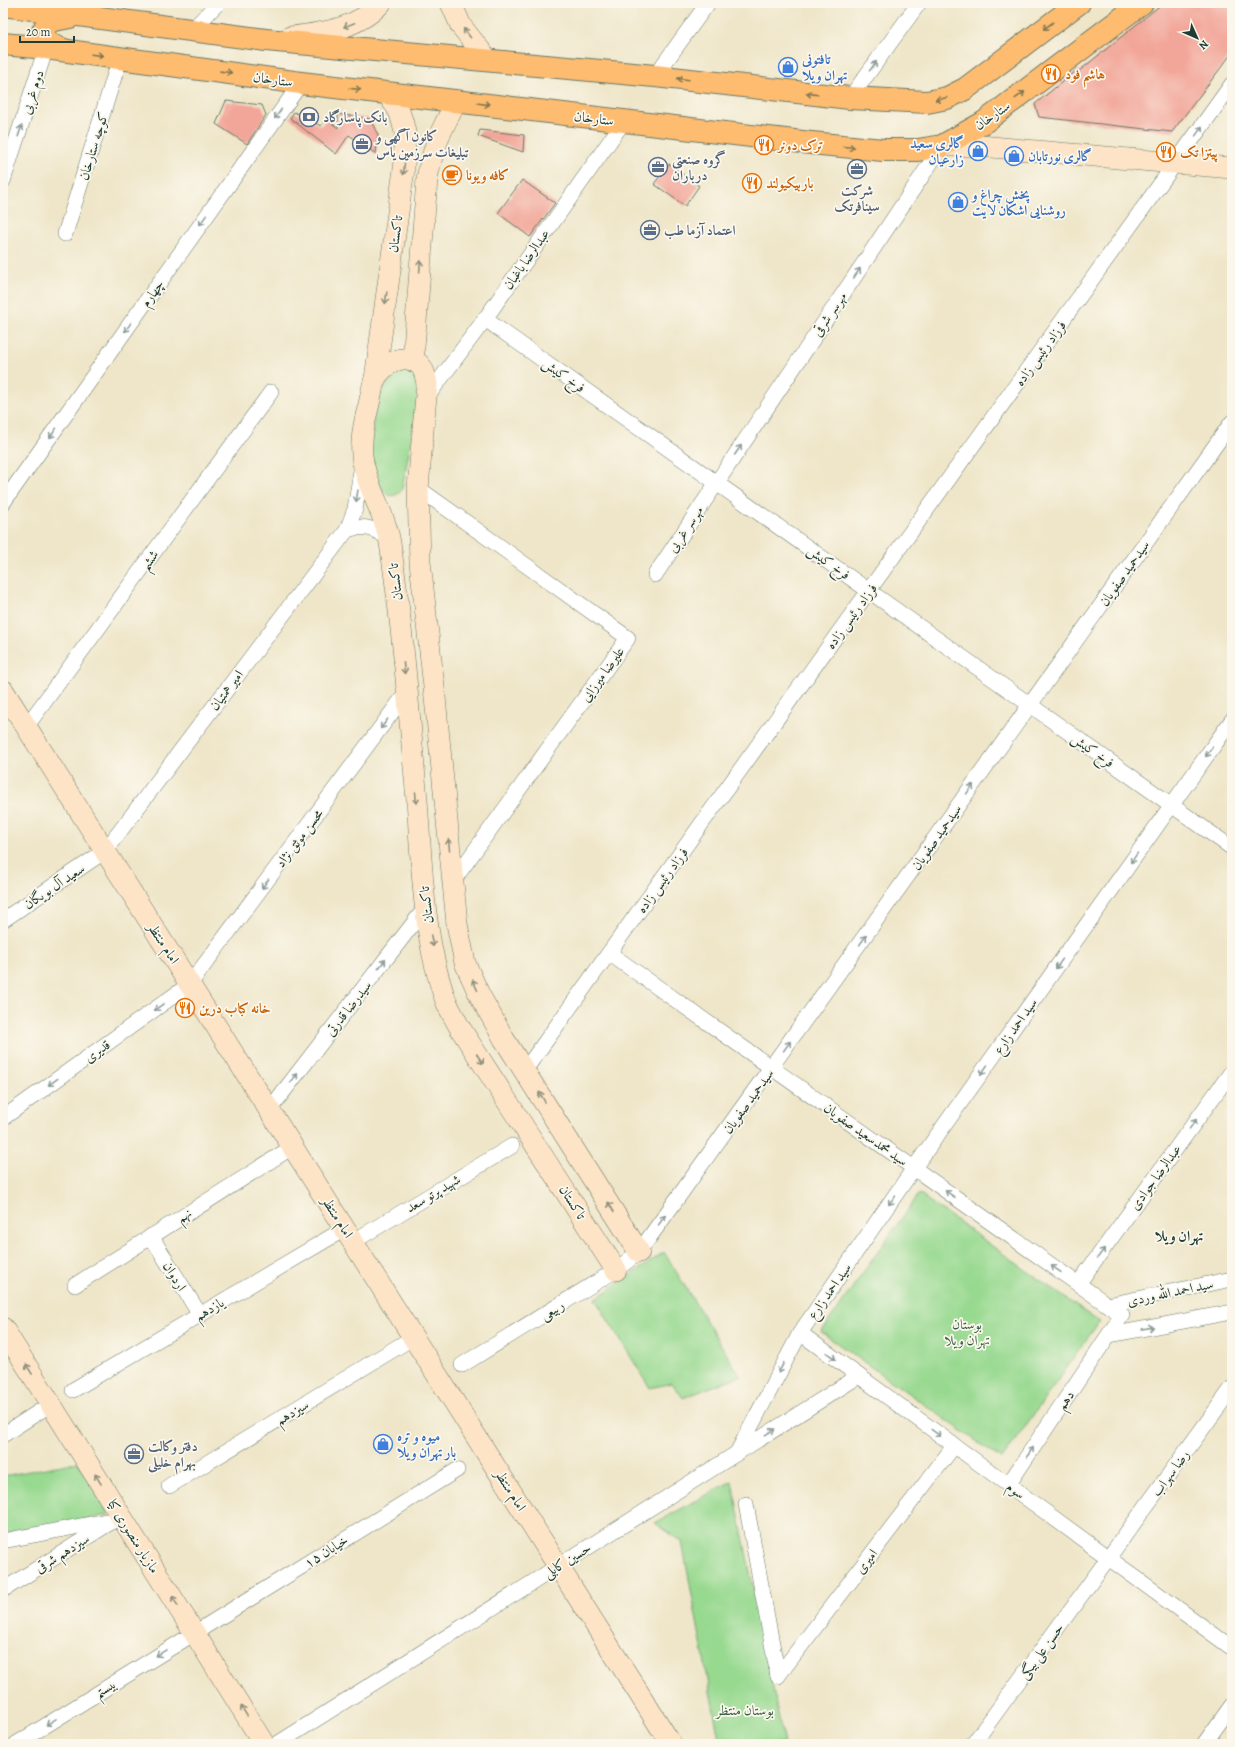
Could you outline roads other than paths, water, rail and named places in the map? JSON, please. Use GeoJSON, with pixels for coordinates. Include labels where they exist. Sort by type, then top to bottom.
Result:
{"type":"FeatureCollection","features":[{"type":"Feature","properties":{"kind":"main road"},"geometry":{"type":"LineString","coordinates":[[3,5],[193,29],[266,40],[655,76],[850,98],[927,102],[947,98],[965,89],[1080,3]]}},
{"type":"Feature","properties":{"kind":"main road","name":"ستارخان"},"geometry":{"type":"LineString","coordinates":[[3,44],[120,58],[301,83],[811,143],[883,150],[918,150],[942,146],[984,123],[1142,3]]}},
{"type":"Feature","properties":{"kind":"main road"},"geometry":{"type":"LineString","coordinates":[[56,50],[44,39],[43,31],[45,25],[54,19],[81,16]]}},
{"type":"Feature","properties":{"kind":"street"},"geometry":{"type":"LineString","coordinates":[[193,29],[218,3]]}},
{"type":"Feature","properties":{"kind":"street"},"geometry":{"type":"LineString","coordinates":[[266,40],[334,31],[359,21],[381,3]]}},
{"type":"Feature","properties":{"kind":"street"},"geometry":{"type":"LineString","coordinates":[[451,3],[461,26],[488,60]]}},
{"type":"Feature","properties":{"kind":"street"},"geometry":{"type":"LineString","coordinates":[[655,76],[708,3]]}},
{"type":"Feature","properties":{"kind":"street"},"geometry":{"type":"LineString","coordinates":[[850,98],[919,3]]}},
{"type":"Feature","properties":{"kind":"street","name":"دوم غربی"},"geometry":{"type":"LineString","coordinates":[[3,181],[56,50]]}},
{"type":"Feature","properties":{"kind":"street","name":"کوچه ستارخان"},"geometry":{"type":"LineString","coordinates":[[66,234],[120,58]]}},
{"type":"Feature","properties":{"kind":"street","name":"چهارم"},"geometry":{"type":"LineString","coordinates":[[3,503],[301,83]]}},
{"type":"Feature","properties":{"kind":"street","name":"فرزاد رئیس زاده"},"geometry":{"type":"LineString","coordinates":[[525,1070],[1232,84]]}},
{"type":"Feature","properties":{"kind":"street","name":"تاکستان"},"geometry":{"type":"LineString","coordinates":[[386,93],[400,111],[405,132],[404,169],[375,379],[365,420],[362,440],[362,461],[390,540],[407,692],[426,907],[438,974],[447,1002],[460,1028],[616,1270]]}},
{"type":"Feature","properties":{"kind":"street","name":"تاکستان"},"geometry":{"type":"LineString","coordinates":[[457,101],[437,138],[426,180],[413,361],[419,364],[425,374],[427,397],[418,488],[420,562],[457,924],[465,963],[482,1000],[639,1252]]}},
{"type":"Feature","properties":{"kind":"street","name":"عبدالرضا باغبان"},"geometry":{"type":"LineString","coordinates":[[427,397],[624,121]]}},
{"type":"Feature","properties":{"kind":"street"},"geometry":{"type":"LineString","coordinates":[[942,146],[980,146],[1232,168]]}},
{"type":"Feature","properties":{"kind":"street","name":"مهرسر شرقی"},"geometry":{"type":"LineString","coordinates":[[716,483],[942,146]]}},
{"type":"Feature","properties":{"kind":"street","name":"فرخ کیش"},"geometry":{"type":"LineString","coordinates":[[484,319],[1232,848]]}},
{"type":"Feature","properties":{"kind":"street"},"geometry":{"type":"LineString","coordinates":[[375,379],[387,365],[394,361],[413,361]]}},
{"type":"Feature","properties":{"kind":"street","name":"ششم"},"geometry":{"type":"LineString","coordinates":[[26,727],[271,392]]}},
{"type":"Feature","properties":{"kind":"street","name":"سیدحمید صفویان"},"geometry":{"type":"LineString","coordinates":[[639,1252],[772,1068],[1232,422]]}},
{"type":"Feature","properties":{"kind":"street","name":"امیر همتیان"},"geometry":{"type":"LineString","coordinates":[[105,851],[347,530],[355,509],[362,461]]}},
{"type":"Feature","properties":{"kind":"street","name":"مهرسر غربی"},"geometry":{"type":"LineString","coordinates":[[654,575],[716,483]]}},
{"type":"Feature","properties":{"kind":"street","name":"علیرضا میرزایی"},"geometry":{"type":"LineString","coordinates":[[418,488],[628,638],[453,881]]}},
{"type":"Feature","properties":{"kind":"street"},"geometry":{"type":"LineString","coordinates":[[347,530],[356,527],[373,528],[390,540]]}},
{"type":"Feature","properties":{"kind":"street"},"geometry":{"type":"LineString","coordinates":[[402,642],[429,640]]}},
{"type":"Feature","properties":{"kind":"street","name":"امام منتظر"},"geometry":{"type":"LineString","coordinates":[[3,690],[8,711],[26,727],[294,1146],[671,1744]]}},
{"type":"Feature","properties":{"kind":"street","name":"محسن موثق نژاد"},"geometry":{"type":"LineString","coordinates":[[190,984],[407,692]]}},
{"type":"Feature","properties":{"kind":"street","name":"سید احمد زارع"},"geometry":{"type":"LineString","coordinates":[[737,1452],[800,1333],[914,1168],[1232,720]]}},
{"type":"Feature","properties":{"kind":"street","name":"سعید آل بویگان"},"geometry":{"type":"LineString","coordinates":[[3,920],[105,851]]}},
{"type":"Feature","properties":{"kind":"street","name":"سیدرضا قدرتی"},"geometry":{"type":"LineString","coordinates":[[270,1109],[426,907]]}},
{"type":"Feature","properties":{"kind":"street","name":"سید محمدسعید صفویان"},"geometry":{"type":"LineString","coordinates":[[609,953],[1122,1315]]}},
{"type":"Feature","properties":{"kind":"street","name":"قدیری"},"geometry":{"type":"LineString","coordinates":[[3,1118],[190,984]]}},
{"type":"Feature","properties":{"kind":"street"},"geometry":{"type":"LineString","coordinates":[[500,1088],[525,1070]]}},
{"type":"Feature","properties":{"kind":"street","name":"عبدالرضا جوادی"},"geometry":{"type":"LineString","coordinates":[[1078,1284],[1232,1071]]}},
{"type":"Feature","properties":{"kind":"street","name":"نهم"},"geometry":{"type":"LineString","coordinates":[[75,1285],[294,1146]]}},
{"type":"Feature","properties":{"kind":"street","name":"شهید پرتو سعد"},"geometry":{"type":"LineString","coordinates":[[350,1235],[512,1146]]}},
{"type":"Feature","properties":{"kind":"street","name":"یازدهم"},"geometry":{"type":"LineString","coordinates":[[73,1390],[200,1315],[350,1235]]}},
{"type":"Feature","properties":{"kind":"street","name":"اردوان"},"geometry":{"type":"LineString","coordinates":[[151,1236],[200,1315]]}},
{"type":"Feature","properties":{"kind":"street","name":"ربیعی"},"geometry":{"type":"LineString","coordinates":[[462,1365],[616,1270],[639,1252]]}},
{"type":"Feature","properties":{"kind":"street","name":"سید احمد الله وردی"},"geometry":{"type":"LineString","coordinates":[[1108,1305],[1232,1279]]}},
{"type":"Feature","properties":{"kind":"street"},"geometry":{"type":"LineString","coordinates":[[1110,1335],[1232,1312]]}},
{"type":"Feature","properties":{"kind":"street","name":"دهم"},"geometry":{"type":"LineString","coordinates":[[1008,1485],[1122,1315]]}},
{"type":"Feature","properties":{"kind":"street","name":"مازیار منصوری کیا"},"geometry":{"type":"LineString","coordinates":[[3,1328],[51,1404],[118,1518],[195,1633],[264,1744]]}},
{"type":"Feature","properties":{"kind":"street","name":"سوم"},"geometry":{"type":"LineString","coordinates":[[800,1333],[1232,1648]]}},
{"type":"Feature","properties":{"kind":"street","name":"سیزدهم"},"geometry":{"type":"LineString","coordinates":[[169,1486],[414,1337]]}},
{"type":"Feature","properties":{"kind":"street","name":"حسین کابلی"},"geometry":{"type":"LineString","coordinates":[[277,1744],[859,1376]]}},
{"type":"Feature","properties":{"kind":"street","name":"رضا سهراب"},"geometry":{"type":"LineString","coordinates":[[1109,1558],[1232,1388]]}},
{"type":"Feature","properties":{"kind":"street"},"geometry":{"type":"LineString","coordinates":[[3,1435],[51,1404]]}},
{"type":"Feature","properties":{"kind":"street","name":"امیری"},"geometry":{"type":"LineString","coordinates":[[746,1504],[778,1676],[954,1446]]}},
{"type":"Feature","properties":{"kind":"street","name":"خیابان ۱۵"},"geometry":{"type":"LineString","coordinates":[[195,1633],[456,1470]]}},
{"type":"Feature","properties":{"kind":"street"},"geometry":{"type":"LineString","coordinates":[[3,1541],[118,1518]]}},
{"type":"Feature","properties":{"kind":"street","name":"سیزدهم شرقی"},"geometry":{"type":"LineString","coordinates":[[3,1590],[118,1518]]}},
{"type":"Feature","properties":{"kind":"street","name":"حسن علی بیگی"},"geometry":{"type":"LineString","coordinates":[[973,1744],[1109,1558]]}},
{"type":"Feature","properties":{"kind":"street","name":"بیستم"},"geometry":{"type":"LineString","coordinates":[[16,1744],[195,1633]]}},
{"type":"Feature","properties":{"kind":"street"},"geometry":{"type":"LineString","coordinates":[[1204,1744],[1232,1705]]}},
{"type":"Feature","properties":{"kind":"place","name":"تافتونی تهران ویلا"},"geometry":{"type":"Point","coordinates":[788,67]}},
{"type":"Feature","properties":{"kind":"place","name":"هاشم فود"},"geometry":{"type":"Point","coordinates":[1051,74]}},
{"type":"Feature","properties":{"kind":"place","name":"بانک پاسارگاد"},"geometry":{"type":"Point","coordinates":[309,117]}},
{"type":"Feature","properties":{"kind":"place","name":"کانون آگهی و تبلیغات سرزمین یاس"},"geometry":{"type":"Point","coordinates":[362,144]}},
{"type":"Feature","properties":{"kind":"place","name":"ترک دونر"},"geometry":{"type":"Point","coordinates":[764,145]}},
{"type":"Feature","properties":{"kind":"place","name":"گالری سعید زارعیان"},"geometry":{"type":"Point","coordinates":[978,151]}},
{"type":"Feature","properties":{"kind":"place","name":"پیتزا تک"},"geometry":{"type":"Point","coordinates":[1166,152]}},
{"type":"Feature","properties":{"kind":"place","name":"گالری نورتابان"},"geometry":{"type":"Point","coordinates":[1014,156]}},
{"type":"Feature","properties":{"kind":"place","name":"گروه صنعتی درباران"},"geometry":{"type":"Point","coordinates":[658,167]}},
{"type":"Feature","properties":{"kind":"place","name":"شرکت سینافرتک"},"geometry":{"type":"Point","coordinates":[857,169]}},
{"type":"Feature","properties":{"kind":"place","name":"کافه ویونا"},"geometry":{"type":"Point","coordinates":[452,175]}},
{"type":"Feature","properties":{"kind":"place","name":"باربیکیولند"},"geometry":{"type":"Point","coordinates":[752,183]}},
{"type":"Feature","properties":{"kind":"place","name":"پخش چراغ و روشنایی اشکان لایت"},"geometry":{"type":"Point","coordinates":[958,202]}},
{"type":"Feature","properties":{"kind":"place","name":"اعتماد آزما طب"},"geometry":{"type":"Point","coordinates":[650,230]}},
{"type":"Feature","properties":{"kind":"place","name":"خانه کباب درین"},"geometry":{"type":"Point","coordinates":[185,1008]}},
{"type":"Feature","properties":{"kind":"place","name":"میوه و تره بار تهران ویلا"},"geometry":{"type":"Point","coordinates":[383,1444]}},
{"type":"Feature","properties":{"kind":"place","name":"دفتر وکالت بهرام خلیلی"},"geometry":{"type":"Point","coordinates":[134,1454]}},
{"type":"Feature","properties":{"kind":"district","name":"تهران ویلا"},"geometry":{"type":"Point","coordinates":[1179,1236]}},
{"type":"Feature","properties":{"kind":"park label","name":"بوستان تهران ویلا"},"geometry":{"type":"Point","coordinates":[967,1332]}},
{"type":"Feature","properties":{"kind":"park label","name":"بوستان منتظر"},"geometry":{"type":"Point","coordinates":[745,1710]}}]}
